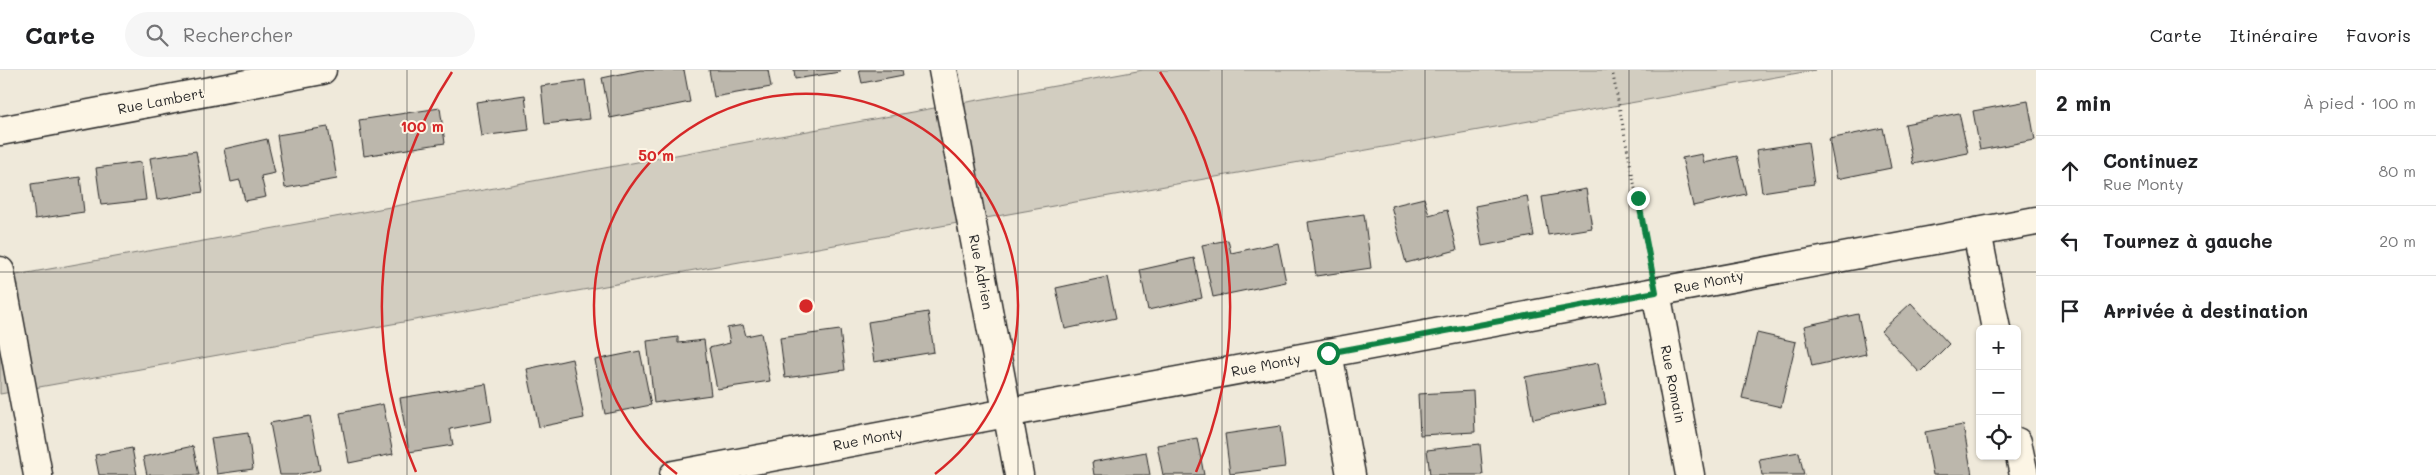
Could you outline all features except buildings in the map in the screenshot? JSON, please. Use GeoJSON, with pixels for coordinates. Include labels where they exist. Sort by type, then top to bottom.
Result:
{"type":"FeatureCollection","features":[{"type":"Feature","properties":{"kind":"street","name":"Rue Lambert"},"geometry":{"type":"LineString","coordinates":[[0,131],[289,73],[322,70]]}},
{"type":"Feature","properties":{"kind":"street","name":"Rue Adrien"},"geometry":{"type":"LineString","coordinates":[[943,70],[1018,475]]}},
{"type":"Feature","properties":{"kind":"street","name":"Rue Monty"},"geometry":{"type":"LineString","coordinates":[[685,474],[2036,222]]}},
{"type":"Feature","properties":{"kind":"street"},"geometry":{"type":"LineString","coordinates":[[1977,232],[1995,325]]}},
{"type":"Feature","properties":{"kind":"street"},"geometry":{"type":"LineString","coordinates":[[0,271],[38,475]]}},
{"type":"Feature","properties":{"kind":"street","name":"Rue Romain"},"geometry":{"type":"LineString","coordinates":[[1656,292],[1690,475]]}},
{"type":"Feature","properties":{"kind":"street"},"geometry":{"type":"LineString","coordinates":[[1328,353],[1351,475]]}},
{"type":"Feature","properties":{"kind":"street"},"geometry":{"type":"LineString","coordinates":[[2021,460],[2024,475]]}},
{"type":"Feature","properties":{"kind":"path"},"geometry":{"type":"LineString","coordinates":[[1612,70],[1656,292]]}},
{"type":"Feature","properties":{"kind":"shaded area"},"geometry":{"type":"Polygon","coordinates":[[[1143,70],[1815,70],[0,394],[0,278],[1143,70]]]}},
{"type":"Feature","properties":{"kind":"route"},"geometry":{"type":"LineString","coordinates":[[1328,353],[1656,292],[1638,198]]}}]}
